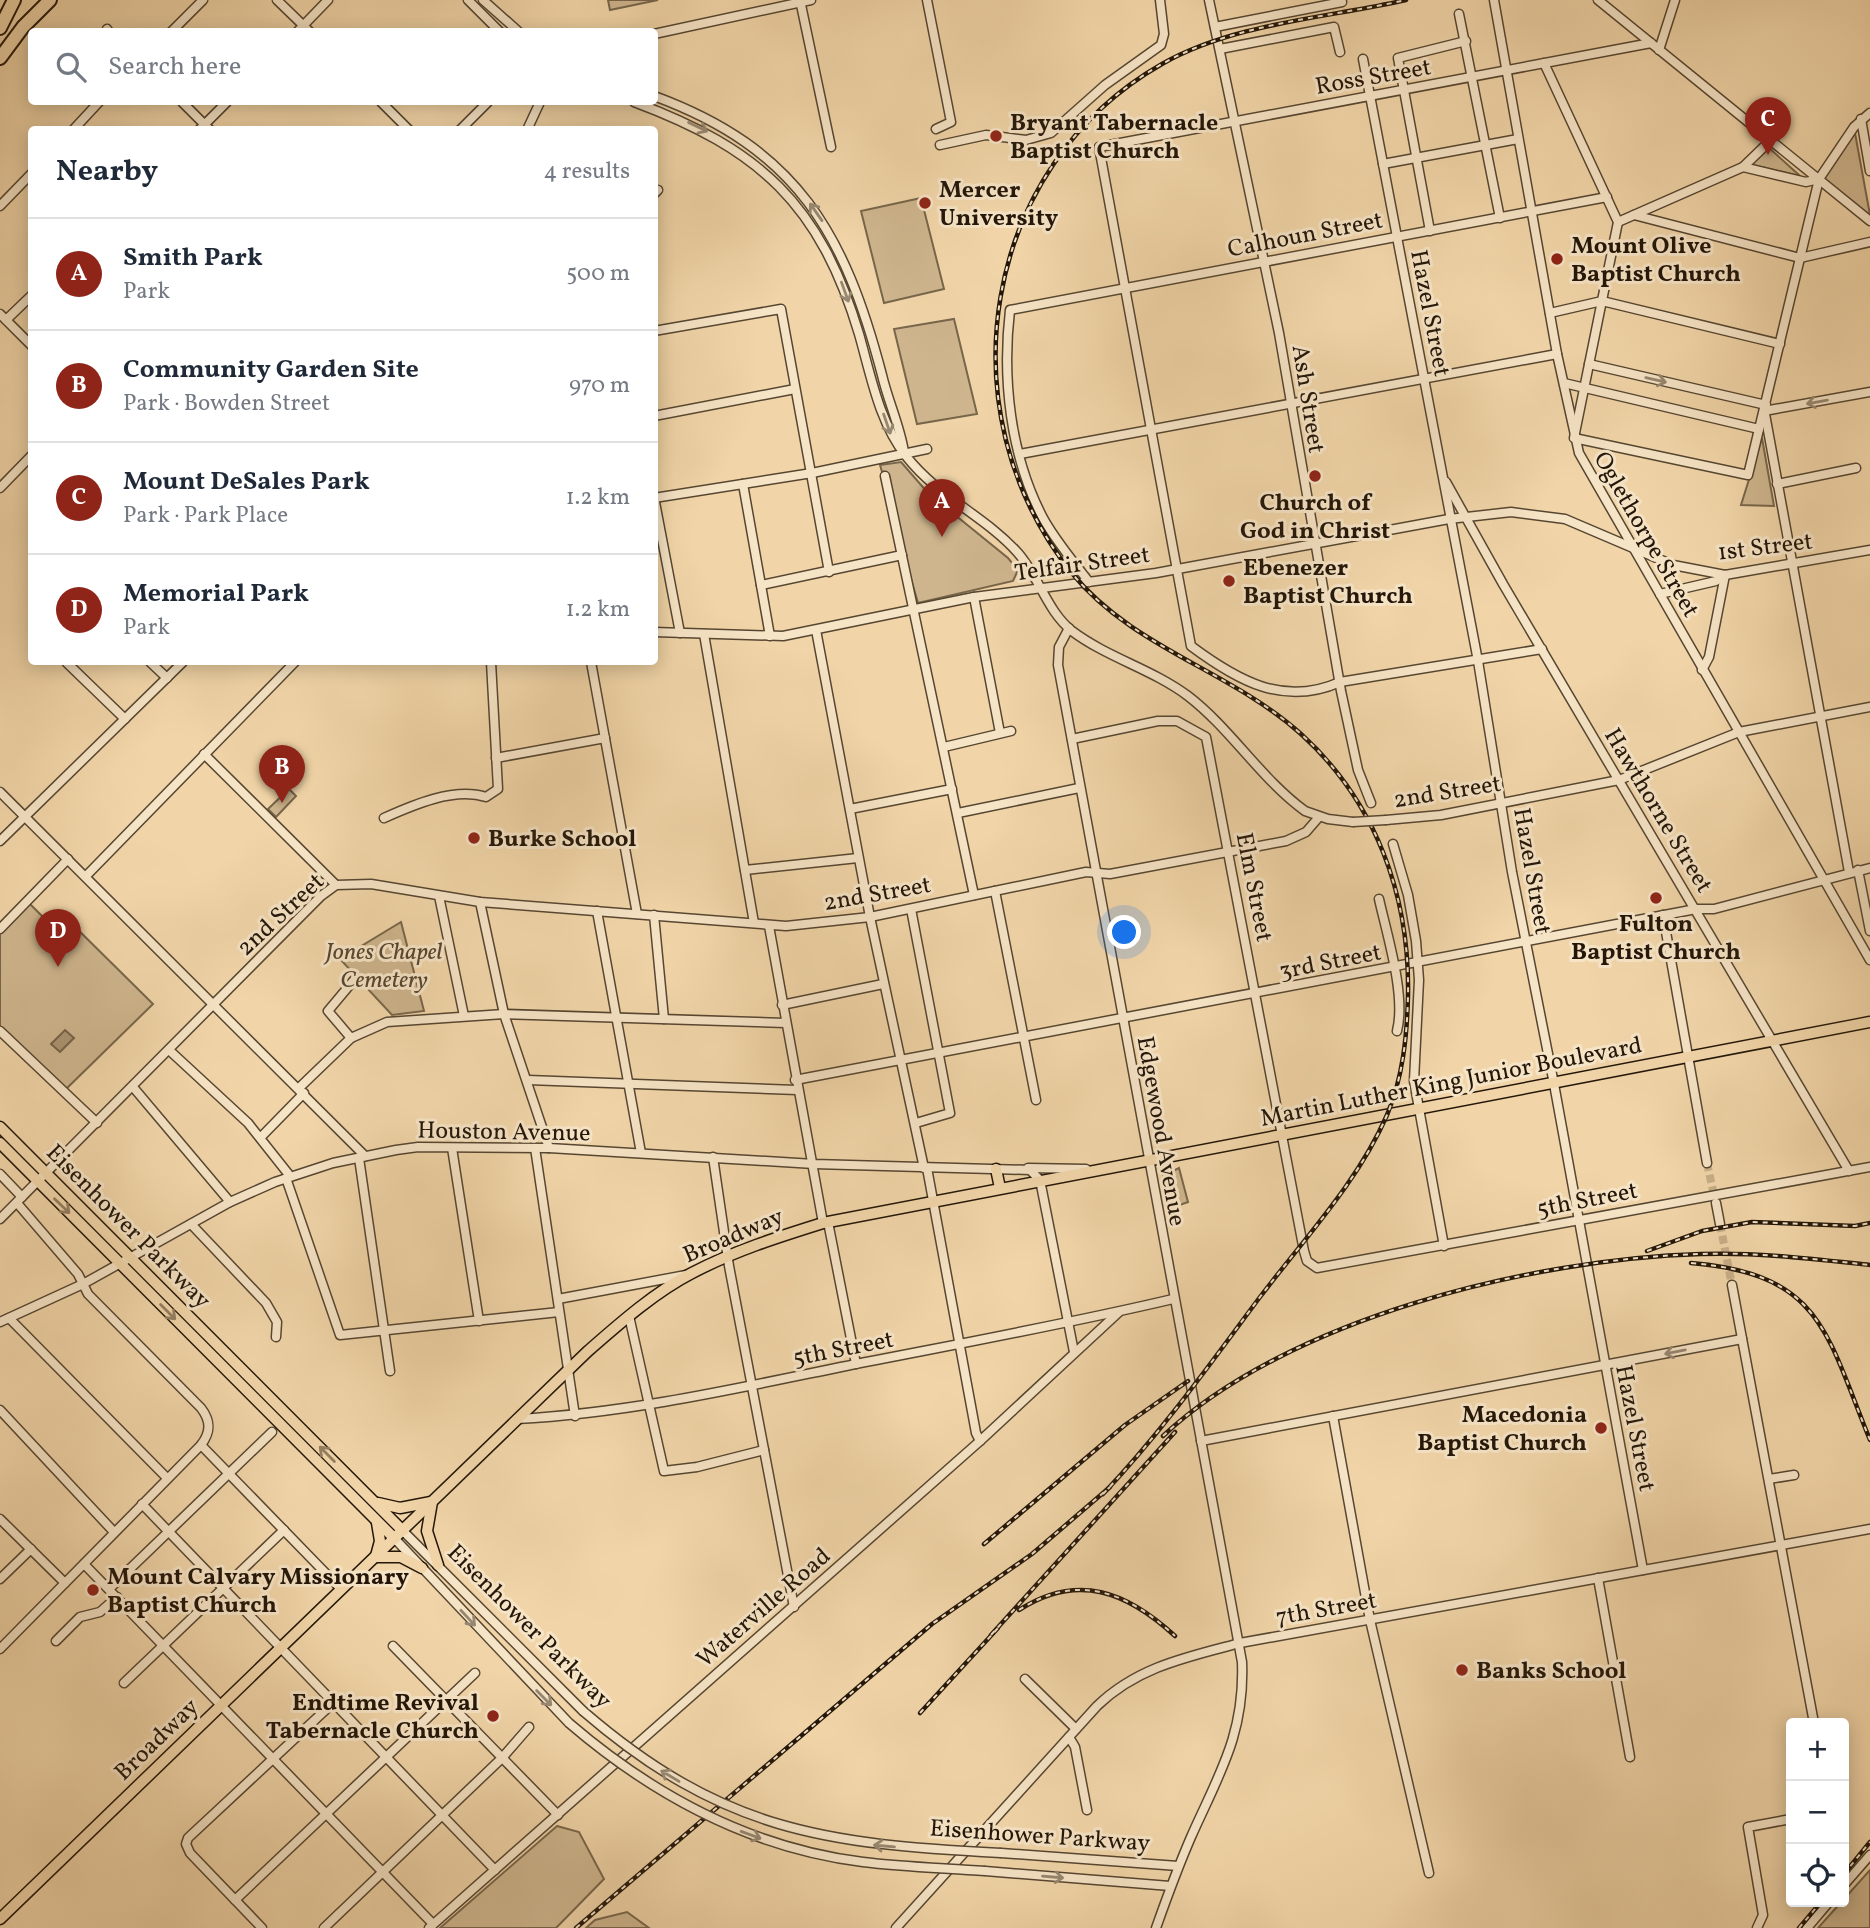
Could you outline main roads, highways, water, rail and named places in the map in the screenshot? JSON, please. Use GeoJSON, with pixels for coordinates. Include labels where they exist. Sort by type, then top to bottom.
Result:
{"type":"FeatureCollection","features":[{"type":"Feature","properties":{"kind":"highway"},"geometry":{"type":"LineString","coordinates":[[0,28],[14,0]]}},
{"type":"Feature","properties":{"kind":"highway"},"geometry":{"type":"LineString","coordinates":[[0,58],[23,27],[50,0]]}},
{"type":"Feature","properties":{"kind":"main road","name":"Martin Luther King Junior Boulevard"},"geometry":{"type":"LineString","coordinates":[[1040,1180],[1870,1022]]}},
{"type":"Feature","properties":{"kind":"main road","name":"Eisenhower Parkway"},"geometry":{"type":"LineString","coordinates":[[0,1127],[403,1531]]}},
{"type":"Feature","properties":{"kind":"main road","name":"Eisenhower Parkway"},"geometry":{"type":"LineString","coordinates":[[0,1143],[395,1539]]}},
{"type":"Feature","properties":{"kind":"main road"},"geometry":{"type":"LineString","coordinates":[[996,1169],[1000,1188]]}},
{"type":"Feature","properties":{"kind":"main road","name":"Broadway"},"geometry":{"type":"LineString","coordinates":[[0,1919],[568,1370],[629,1317],[689,1274],[729,1255],[826,1223],[1040,1180]]}},
{"type":"Feature","properties":{"kind":"main road"},"geometry":{"type":"LineString","coordinates":[[375,1502],[400,1508],[432,1502],[428,1541],[438,1565]]}},
{"type":"Feature","properties":{"kind":"main road"},"geometry":{"type":"LineString","coordinates":[[376,1521],[380,1541],[376,1557],[401,1557],[422,1568]]}},
{"type":"Feature","properties":{"kind":"tunnel"},"geometry":{"type":"LineString","coordinates":[[1707,1163],[1715,1200]]}},
{"type":"Feature","properties":{"kind":"tunnel"},"geometry":{"type":"LineString","coordinates":[[1720,1224],[1732,1285]]}},
{"type":"Feature","properties":{"kind":"railway"},"geometry":{"type":"LineString","coordinates":[[1103,1494],[1165,1423],[1204,1373],[1346,1187],[1375,1140],[1392,1101],[1403,1056],[1408,996],[1407,959],[1403,922],[1383,853],[1350,790],[1327,761],[1301,734],[1273,712],[1244,692],[1152,640],[1095,598],[1071,572],[1031,508],[1006,440],[996,368],[1001,297],[1020,228],[1053,164],[1101,109],[1162,64],[1190,50],[1250,30],[1406,0]]}},
{"type":"Feature","properties":{"kind":"railway"},"geometry":{"type":"LineString","coordinates":[[1647,1251],[1702,1231],[1752,1222],[1855,1226],[1870,1223]]}},
{"type":"Feature","properties":{"kind":"railway"},"geometry":{"type":"LineString","coordinates":[[1163,1436],[1215,1395],[1276,1358],[1344,1328],[1416,1303],[1490,1283],[1563,1268],[1635,1258],[1701,1254],[1764,1255],[1870,1265]]}},
{"type":"Feature","properties":{"kind":"railway"},"geometry":{"type":"LineString","coordinates":[[1691,1263],[1734,1269],[1768,1280],[1794,1296],[1813,1316],[1829,1340],[1870,1440]]}},
{"type":"Feature","properties":{"kind":"railway"},"geometry":{"type":"LineString","coordinates":[[984,1544],[1125,1425],[1188,1381]]}},
{"type":"Feature","properties":{"kind":"railway"},"geometry":{"type":"LineString","coordinates":[[991,1635],[1175,1432]]}},
{"type":"Feature","properties":{"kind":"railway"},"geometry":{"type":"LineString","coordinates":[[576,1928],[932,1624],[1032,1554],[1110,1487]]}},
{"type":"Feature","properties":{"kind":"railway"},"geometry":{"type":"LineString","coordinates":[[1019,1610],[1041,1598],[1062,1592],[1101,1592],[1139,1608],[1175,1636]]}},
{"type":"Feature","properties":{"kind":"railway"},"geometry":{"type":"LineString","coordinates":[[920,1713],[998,1628]]}},
{"type":"Feature","properties":{"kind":"railway"},"geometry":{"type":"LineString","coordinates":[[1849,1868],[1870,1842]]}},
{"type":"Feature","properties":{"kind":"railway"},"geometry":{"type":"LineString","coordinates":[[1799,1928],[1817,1907]]}},
{"type":"Feature","properties":{"kind":"place","name":"Bryant Tabernacle Baptist Church"},"geometry":{"type":"Point","coordinates":[996,136]}},
{"type":"Feature","properties":{"kind":"place","name":"Mount DeSales Park"},"geometry":{"type":"Point","coordinates":[1768,155]}},
{"type":"Feature","properties":{"kind":"place","name":"Mercer University"},"geometry":{"type":"Point","coordinates":[925,203]}},
{"type":"Feature","properties":{"kind":"place","name":"Mount Olive Baptist Church"},"geometry":{"type":"Point","coordinates":[1557,259]}},
{"type":"Feature","properties":{"kind":"place","name":"Church of God in Christ"},"geometry":{"type":"Point","coordinates":[1315,476]}},
{"type":"Feature","properties":{"kind":"place","name":"Smith Park"},"geometry":{"type":"Point","coordinates":[942,537]}},
{"type":"Feature","properties":{"kind":"place","name":"Ebenezer Baptist Church"},"geometry":{"type":"Point","coordinates":[1229,581]}},
{"type":"Feature","properties":{"kind":"place","name":"Community Garden Site"},"geometry":{"type":"Point","coordinates":[282,803]}},
{"type":"Feature","properties":{"kind":"place","name":"Burke School"},"geometry":{"type":"Point","coordinates":[474,838]}},
{"type":"Feature","properties":{"kind":"place","name":"Fulton Baptist Church"},"geometry":{"type":"Point","coordinates":[1656,898]}},
{"type":"Feature","properties":{"kind":"place","name":"Memorial Park"},"geometry":{"type":"Point","coordinates":[58,967]}},
{"type":"Feature","properties":{"kind":"place","name":"Macedonia Baptist Church"},"geometry":{"type":"Point","coordinates":[1601,1428]}},
{"type":"Feature","properties":{"kind":"place","name":"Mount Calvary Missionary Baptist Church"},"geometry":{"type":"Point","coordinates":[93,1590]}},
{"type":"Feature","properties":{"kind":"place","name":"Banks School"},"geometry":{"type":"Point","coordinates":[1462,1670]}},
{"type":"Feature","properties":{"kind":"place","name":"Endtime Revival Tabernacle Church"},"geometry":{"type":"Point","coordinates":[493,1716]}},
{"type":"Feature","properties":{"kind":"park label","name":"Jones Chapel Cemetery"},"geometry":{"type":"Point","coordinates":[384,965]}}]}
